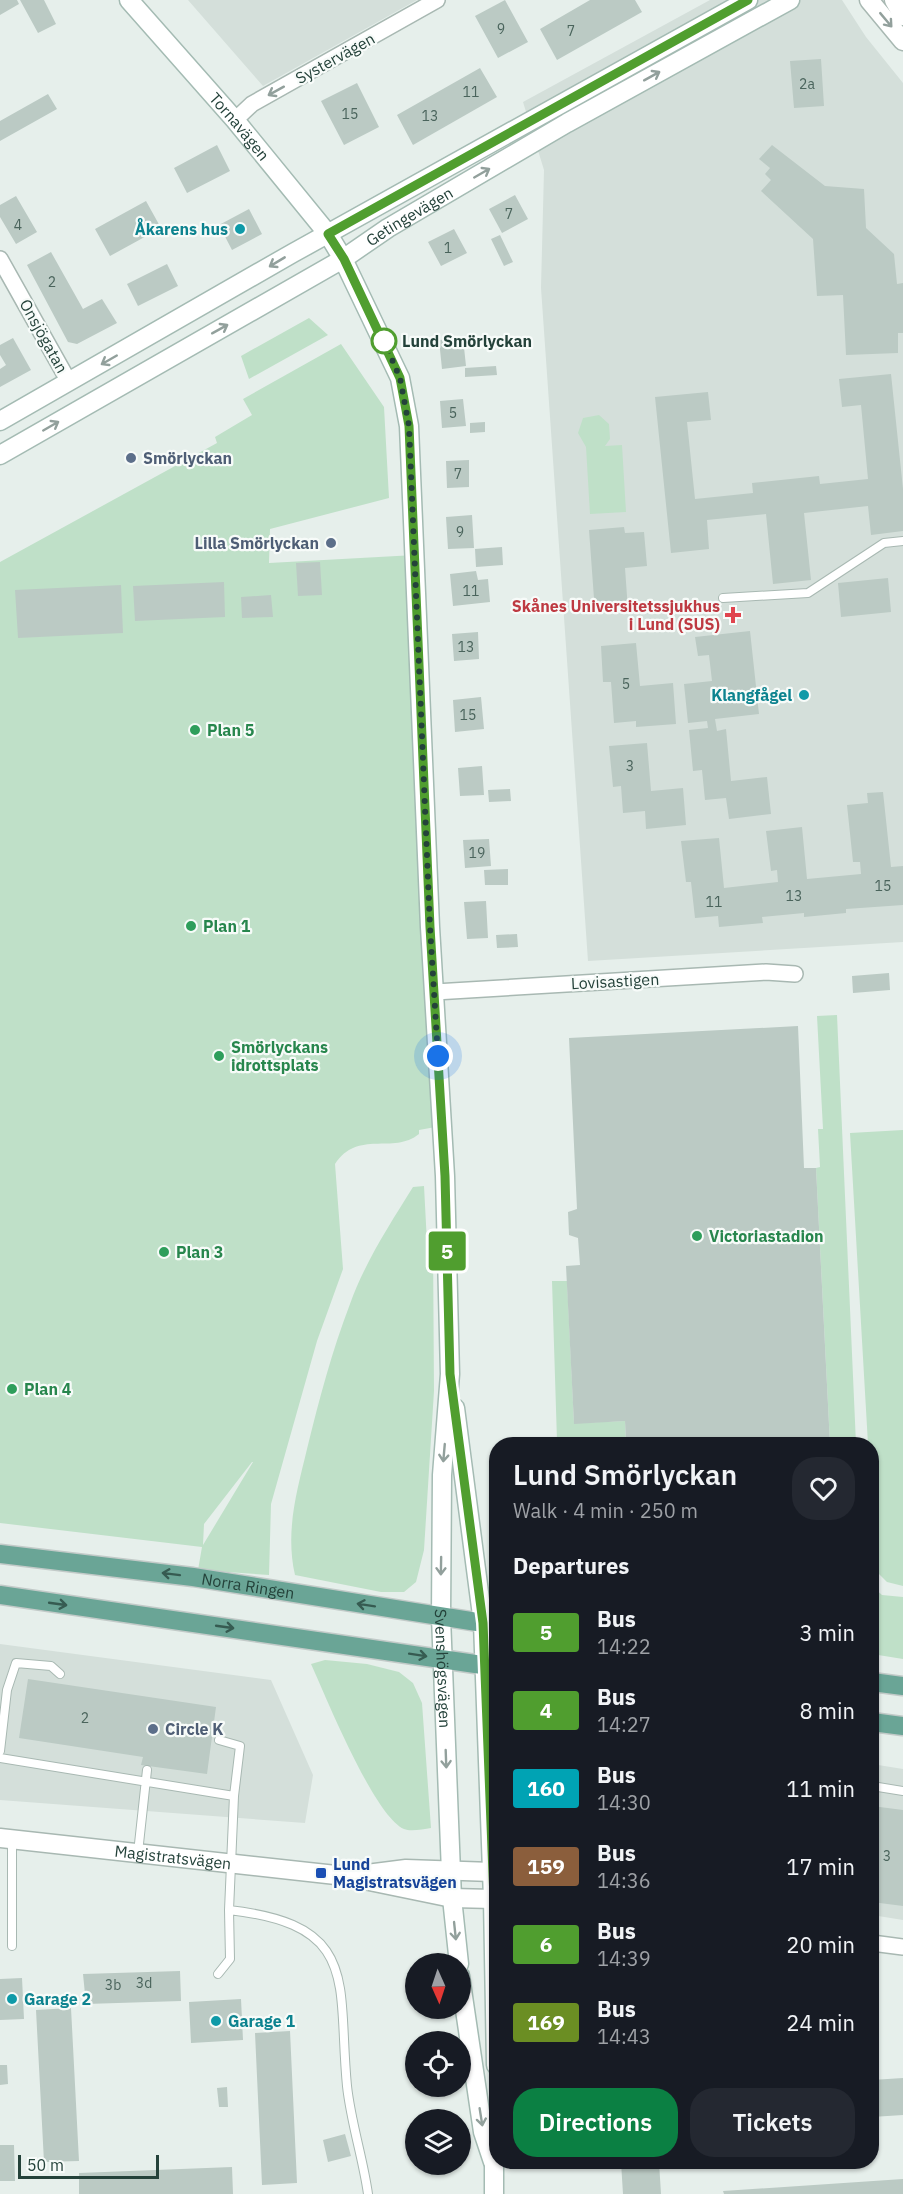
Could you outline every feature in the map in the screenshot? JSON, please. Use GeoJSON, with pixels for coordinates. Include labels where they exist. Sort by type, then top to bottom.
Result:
{"type":"FeatureCollection","features":[{"type":"Feature","properties":{"kind":"main road","name":"Tornavägen"},"geometry":{"type":"LineString","coordinates":[[129,0],[235,120],[328,234],[344,259]]}},
{"type":"Feature","properties":{"kind":"main road","name":"Getingevägen"},"geometry":{"type":"LineString","coordinates":[[0,421],[328,234],[748,0]]}},
{"type":"Feature","properties":{"kind":"main road","name":"Getingevägen"},"geometry":{"type":"LineString","coordinates":[[0,455],[344,259],[388,228],[567,123],[790,0]]}},
{"type":"Feature","properties":{"kind":"main road"},"geometry":{"type":"LineString","coordinates":[[869,0],[903,41]]}},
{"type":"Feature","properties":{"kind":"main road"},"geometry":{"type":"LineString","coordinates":[[894,0],[903,16]]}},
{"type":"Feature","properties":{"kind":"main road","name":"Svenshögsvägen"},"geometry":{"type":"LineString","coordinates":[[344,259],[400,378],[409,426],[430,927],[445,1176],[450,1374],[442,1475],[441,1617],[452,1898],[458,1953]]}},
{"type":"Feature","properties":{"kind":"main road","name":"Svenshögsvägen"},"geometry":{"type":"LineString","coordinates":[[450,1374],[489,1618]]}},
{"type":"Feature","properties":{"kind":"main road","name":"Norra Ringen"},"geometry":{"type":"LineString","coordinates":[[0,1554],[193,1577],[489,1624]]}},
{"type":"Feature","properties":{"kind":"main road"},"geometry":{"type":"LineString","coordinates":[[0,1595],[489,1666]]}},
{"type":"Feature","properties":{"kind":"main road"},"geometry":{"type":"LineString","coordinates":[[879,1683],[903,1686]]}},
{"type":"Feature","properties":{"kind":"main road"},"geometry":{"type":"LineString","coordinates":[[879,1723],[903,1726]]}},
{"type":"Feature","properties":{"kind":"main road","name":"Magistratsvägen"},"geometry":{"type":"LineString","coordinates":[[6,1839],[345,1876],[452,1898],[489,1900]]}},
{"type":"Feature","properties":{"kind":"main road","name":"Magistratsvägen"},"geometry":{"type":"LineString","coordinates":[[345,1876],[406,1869],[451,1869],[489,1873]]}},
{"type":"Feature","properties":{"kind":"main road"},"geometry":{"type":"LineString","coordinates":[[466,2019],[483,2132],[489,2150]]}},
{"type":"Feature","properties":{"kind":"main road"},"geometry":{"type":"LineString","coordinates":[[493,2169],[494,2194]]}},
{"type":"Feature","properties":{"kind":"street","name":"Systervägen"},"geometry":{"type":"LineString","coordinates":[[235,120],[252,104],[437,0]]}},
{"type":"Feature","properties":{"kind":"street","name":"Onsjögatan"},"geometry":{"type":"LineString","coordinates":[[0,259],[69,382]]}},
{"type":"Feature","properties":{"kind":"street","name":"Lovisastigen"},"geometry":{"type":"LineString","coordinates":[[435,992],[766,972],[795,974]]}},
{"type":"Feature","properties":{"kind":"street"},"geometry":{"type":"LineString","coordinates":[[879,1944],[903,1947]]}},
{"type":"Feature","properties":{"kind":"lane"},"geometry":{"type":"LineString","coordinates":[[723,598],[808,593],[884,543],[903,541]]}},
{"type":"Feature","properties":{"kind":"lane"},"geometry":{"type":"LineString","coordinates":[[0,1751],[7,1690],[16,1664],[51,1666],[60,1674]]}},
{"type":"Feature","properties":{"kind":"lane"},"geometry":{"type":"LineString","coordinates":[[218,1974],[230,1959],[230,1863],[240,1746],[219,1740]]}},
{"type":"Feature","properties":{"kind":"lane"},"geometry":{"type":"LineString","coordinates":[[0,1758],[234,1796]]}},
{"type":"Feature","properties":{"kind":"lane"},"geometry":{"type":"LineString","coordinates":[[138,1853],[147,1770]]}},
{"type":"Feature","properties":{"kind":"lane"},"geometry":{"type":"LineString","coordinates":[[879,1787],[903,1791]]}},
{"type":"Feature","properties":{"kind":"lane"},"geometry":{"type":"LineString","coordinates":[[6,1839],[12,1946]]}},
{"type":"Feature","properties":{"kind":"lane"},"geometry":{"type":"LineString","coordinates":[[229,1910],[259,1915],[291,1925],[314,1938],[329,1953],[339,1981],[347,2086],[368,2194]]}},
{"type":"Feature","properties":{"kind":"shaded area"},"geometry":{"type":"Polygon","coordinates":[[[188,0],[417,0],[263,86],[188,0]]]}},
{"type":"Feature","properties":{"kind":"shaded area","name":"Skånes Universitetssjukhus i Lund (SUS)"},"geometry":{"type":"Polygon","coordinates":[[[710,0],[842,0],[866,37],[903,83],[903,942],[588,961],[541,288],[544,170],[523,102],[710,0]]]}},
{"type":"Feature","properties":{"kind":"shaded area"},"geometry":{"type":"Polygon","coordinates":[[[0,1644],[271,1680],[313,1775],[305,1823],[0,1800],[0,1644]]]}},
{"type":"Feature","properties":{"kind":"shaded area"},"geometry":{"type":"Polygon","coordinates":[[[879,1765],[903,1769],[903,1920],[879,1916],[879,1765]]]}},
{"type":"Feature","properties":{"kind":"green space"},"geometry":{"type":"Polygon","coordinates":[[[309,318],[328,335],[249,379],[241,356],[309,318]]]}},
{"type":"Feature","properties":{"kind":"green space","name":"Smörlyckans idrottsplats"},"geometry":{"type":"Polygon","coordinates":[[[341,344],[384,407],[389,498],[270,529],[269,563],[415,555],[441,1126],[419,1130],[419,1134],[398,1143],[354,1148],[344,1154],[335,1164],[343,1269],[317,1341],[271,1504],[269,1575],[198,1570],[202,1547],[0,1523],[0,562],[217,443],[215,437],[252,415],[243,399],[341,344]],[[253,1462],[204,1524],[203,1545],[253,1462]]]}},
{"type":"Feature","properties":{"kind":"green space"},"geometry":{"type":"Polygon","coordinates":[[[599,415],[609,424],[610,439],[605,446],[622,445],[626,512],[590,514],[586,447],[578,433],[583,418],[599,415]]]}},
{"type":"Feature","properties":{"kind":"green space"},"geometry":{"type":"Polygon","coordinates":[[[837,1015],[856,1437],[830,1437],[816,1168],[820,1167],[818,1129],[823,1129],[817,1016],[837,1015]]]}},
{"type":"Feature","properties":{"kind":"green space"},"geometry":{"type":"Polygon","coordinates":[[[903,1130],[903,1586],[887,1582],[879,1574],[879,1437],[868,1437],[850,1133],[903,1130]]]}},
{"type":"Feature","properties":{"kind":"green space"},"geometry":{"type":"Polygon","coordinates":[[[424,1186],[427,1243],[433,1243],[434,1391],[424,1550],[416,1582],[404,1592],[381,1592],[295,1575],[291,1543],[296,1496],[316,1412],[337,1340],[356,1288],[378,1244],[413,1187],[424,1186]]]}},
{"type":"Feature","properties":{"kind":"green space"},"geometry":{"type":"Polygon","coordinates":[[[552,1281],[567,1281],[574,1423],[625,1421],[626,1437],[557,1437],[552,1281]]]}},
{"type":"Feature","properties":{"kind":"green space"},"geometry":{"type":"Polygon","coordinates":[[[879,1592],[882,1595],[903,1597],[903,1659],[879,1655],[879,1592]]]}},
{"type":"Feature","properties":{"kind":"green space"},"geometry":{"type":"Polygon","coordinates":[[[325,1660],[367,1664],[399,1672],[413,1683],[422,1703],[431,1828],[404,1829],[392,1820],[365,1780],[311,1664],[325,1660]]]}},
{"type":"Feature","properties":{"kind":"building"},"geometry":{"type":"Polygon","coordinates":[[[0,0],[17,0],[19,4],[0,15],[0,0]]]}},
{"type":"Feature","properties":{"kind":"building"},"geometry":{"type":"Polygon","coordinates":[[[20,0],[44,0],[56,24],[38,33],[20,0]]]}},
{"type":"Feature","properties":{"kind":"building"},"geometry":{"type":"Polygon","coordinates":[[[505,0],[528,42],[498,58],[475,16],[505,0]]]}},
{"type":"Feature","properties":{"kind":"building"},"geometry":{"type":"Polygon","coordinates":[[[590,0],[635,0],[642,12],[557,60],[540,29],[590,0]]]}},
{"type":"Feature","properties":{"kind":"building"},"geometry":{"type":"Polygon","coordinates":[[[821,59],[824,106],[794,108],[790,61],[821,59]]]}},
{"type":"Feature","properties":{"kind":"building"},"geometry":{"type":"Polygon","coordinates":[[[480,68],[497,97],[413,145],[397,115],[480,68]]]}},
{"type":"Feature","properties":{"kind":"building"},"geometry":{"type":"Polygon","coordinates":[[[357,83],[379,127],[344,145],[321,101],[357,83]]]}},
{"type":"Feature","properties":{"kind":"building"},"geometry":{"type":"Polygon","coordinates":[[[48,94],[57,109],[0,141],[0,121],[48,94]]]}},
{"type":"Feature","properties":{"kind":"building"},"geometry":{"type":"Polygon","coordinates":[[[217,145],[230,171],[187,193],[174,168],[217,145]]]}},
{"type":"Feature","properties":{"kind":"building"},"geometry":{"type":"Polygon","coordinates":[[[772,145],[825,186],[864,189],[866,228],[894,254],[897,284],[903,283],[903,333],[898,333],[898,353],[846,355],[843,295],[817,296],[813,239],[761,191],[771,180],[765,174],[770,168],[759,159],[772,145]]]}},
{"type":"Feature","properties":{"kind":"building"},"geometry":{"type":"Polygon","coordinates":[[[515,195],[528,219],[502,233],[489,209],[515,195]]]}},
{"type":"Feature","properties":{"kind":"building"},"geometry":{"type":"Polygon","coordinates":[[[16,196],[37,232],[16,244],[0,217],[0,205],[16,196]]]}},
{"type":"Feature","properties":{"kind":"building"},"geometry":{"type":"Polygon","coordinates":[[[146,201],[161,228],[110,256],[95,229],[146,201]]]}},
{"type":"Feature","properties":{"kind":"building","name":"Åkarens hus"},"geometry":{"type":"Polygon","coordinates":[[[249,209],[262,234],[232,250],[219,225],[249,209]]]}},
{"type":"Feature","properties":{"kind":"building"},"geometry":{"type":"Polygon","coordinates":[[[454,229],[467,253],[441,266],[428,242],[454,229]]]}},
{"type":"Feature","properties":{"kind":"building"},"geometry":{"type":"Polygon","coordinates":[[[500,235],[513,262],[504,266],[491,239],[500,235]]]}},
{"type":"Feature","properties":{"kind":"building"},"geometry":{"type":"Polygon","coordinates":[[[51,252],[83,309],[102,299],[117,323],[77,344],[68,342],[27,265],[51,252]]]}},
{"type":"Feature","properties":{"kind":"building"},"geometry":{"type":"Polygon","coordinates":[[[167,264],[178,286],[138,306],[127,284],[167,264]]]}},
{"type":"Feature","properties":{"kind":"building"},"geometry":{"type":"Polygon","coordinates":[[[13,338],[31,370],[0,387],[0,369],[6,365],[0,355],[0,345],[13,338]]]}},
{"type":"Feature","properties":{"kind":"building"},"geometry":{"type":"Polygon","coordinates":[[[463,338],[466,366],[442,369],[439,340],[463,338]]]}},
{"type":"Feature","properties":{"kind":"building"},"geometry":{"type":"Polygon","coordinates":[[[496,366],[497,375],[465,377],[465,368],[496,366]]]}},
{"type":"Feature","properties":{"kind":"building"},"geometry":{"type":"Polygon","coordinates":[[[891,374],[903,489],[903,531],[871,535],[868,506],[804,513],[811,580],[773,584],[766,514],[707,520],[709,549],[671,553],[655,397],[708,392],[711,420],[687,422],[695,499],[753,493],[752,483],[819,476],[820,484],[868,479],[861,405],[842,407],[839,379],[891,374]]]}},
{"type":"Feature","properties":{"kind":"building"},"geometry":{"type":"Polygon","coordinates":[[[463,399],[466,426],[442,428],[440,401],[463,399]]]}},
{"type":"Feature","properties":{"kind":"building"},"geometry":{"type":"Polygon","coordinates":[[[485,422],[485,432],[470,433],[470,423],[485,422]]]}},
{"type":"Feature","properties":{"kind":"building"},"geometry":{"type":"Polygon","coordinates":[[[469,460],[469,487],[447,488],[446,461],[469,460]]]}},
{"type":"Feature","properties":{"kind":"building"},"geometry":{"type":"Polygon","coordinates":[[[472,515],[474,548],[448,549],[446,517],[472,515]]]}},
{"type":"Feature","properties":{"kind":"building"},"geometry":{"type":"Polygon","coordinates":[[[624,527],[625,533],[644,532],[647,566],[625,568],[628,610],[595,612],[589,530],[624,527]]]}},
{"type":"Feature","properties":{"kind":"building"},"geometry":{"type":"Polygon","coordinates":[[[502,547],[503,565],[476,567],[475,549],[502,547]]]}},
{"type":"Feature","properties":{"kind":"building"},"geometry":{"type":"Polygon","coordinates":[[[320,562],[322,595],[298,596],[296,563],[320,562]]]}},
{"type":"Feature","properties":{"kind":"building"},"geometry":{"type":"Polygon","coordinates":[[[476,571],[478,580],[488,579],[490,602],[453,606],[450,574],[476,571]]]}},
{"type":"Feature","properties":{"kind":"building"},"geometry":{"type":"Polygon","coordinates":[[[888,578],[891,612],[841,617],[838,583],[888,578]]]}},
{"type":"Feature","properties":{"kind":"building"},"geometry":{"type":"Polygon","coordinates":[[[224,582],[225,617],[135,621],[133,586],[224,582]]]}},
{"type":"Feature","properties":{"kind":"building"},"geometry":{"type":"Polygon","coordinates":[[[121,585],[123,633],[18,638],[15,590],[121,585]]]}},
{"type":"Feature","properties":{"kind":"building"},"geometry":{"type":"Polygon","coordinates":[[[271,595],[273,617],[242,618],[241,597],[271,595]]]}},
{"type":"Feature","properties":{"kind":"building"},"geometry":{"type":"Polygon","coordinates":[[[750,631],[759,714],[715,719],[717,731],[726,729],[731,781],[767,777],[771,814],[729,819],[726,798],[705,800],[702,770],[693,771],[689,730],[708,728],[707,721],[688,723],[684,684],[712,681],[709,655],[698,656],[695,637],[750,631]]]}},
{"type":"Feature","properties":{"kind":"building"},"geometry":{"type":"Polygon","coordinates":[[[478,632],[479,659],[454,661],[452,634],[478,632]]]}},
{"type":"Feature","properties":{"kind":"building"},"geometry":{"type":"Polygon","coordinates":[[[636,643],[640,686],[673,683],[676,724],[636,727],[636,721],[614,723],[611,682],[603,682],[601,646],[636,643]]]}},
{"type":"Feature","properties":{"kind":"building"},"geometry":{"type":"Polygon","coordinates":[[[481,697],[484,729],[455,732],[453,700],[481,697]]]}},
{"type":"Feature","properties":{"kind":"building"},"geometry":{"type":"Polygon","coordinates":[[[647,743],[651,791],[683,788],[686,825],[646,829],[645,811],[623,813],[621,786],[613,787],[609,746],[647,743]]]}},
{"type":"Feature","properties":{"kind":"building"},"geometry":{"type":"Polygon","coordinates":[[[482,766],[484,795],[460,796],[458,768],[482,766]]]}},
{"type":"Feature","properties":{"kind":"building"},"geometry":{"type":"Polygon","coordinates":[[[510,789],[511,801],[489,802],[488,790],[510,789]]]}},
{"type":"Feature","properties":{"kind":"building"},"geometry":{"type":"Polygon","coordinates":[[[883,792],[891,867],[903,866],[903,905],[846,909],[846,913],[804,917],[804,913],[762,917],[763,923],[719,927],[718,916],[695,918],[691,882],[686,882],[681,841],[719,838],[724,888],[778,882],[777,870],[771,871],[766,831],[802,827],[807,879],[861,874],[860,862],[853,862],[847,805],[868,803],[867,793],[883,792]]]}},
{"type":"Feature","properties":{"kind":"building"},"geometry":{"type":"Polygon","coordinates":[[[489,839],[491,866],[465,868],[463,840],[489,839]]]}},
{"type":"Feature","properties":{"kind":"building"},"geometry":{"type":"Polygon","coordinates":[[[508,869],[508,885],[485,885],[484,870],[508,869]]]}},
{"type":"Feature","properties":{"kind":"building"},"geometry":{"type":"Polygon","coordinates":[[[486,901],[488,938],[467,939],[464,902],[486,901]]]}},
{"type":"Feature","properties":{"kind":"building"},"geometry":{"type":"Polygon","coordinates":[[[517,934],[518,947],[497,948],[496,935],[517,934]]]}},
{"type":"Feature","properties":{"kind":"building"},"geometry":{"type":"Polygon","coordinates":[[[889,973],[890,990],[853,993],[852,976],[889,973]]]}},
{"type":"Feature","properties":{"kind":"building","name":"Victoriastadion"},"geometry":{"type":"Polygon","coordinates":[[[798,1026],[804,1168],[816,1168],[830,1437],[626,1437],[625,1421],[574,1424],[566,1266],[580,1265],[578,1238],[569,1235],[568,1212],[577,1209],[569,1038],[798,1026]]]}},
{"type":"Feature","properties":{"kind":"building"},"geometry":{"type":"Polygon","coordinates":[[[28,1679],[216,1707],[207,1774],[141,1765],[143,1757],[19,1738],[28,1679]]]}},
{"type":"Feature","properties":{"kind":"building"},"geometry":{"type":"Polygon","coordinates":[[[879,1807],[903,1810],[903,1906],[879,1903],[879,1807]]]}},
{"type":"Feature","properties":{"kind":"building"},"geometry":{"type":"Polygon","coordinates":[[[180,1971],[181,2001],[86,2004],[83,1974],[180,1971]]]}},
{"type":"Feature","properties":{"kind":"building","name":"Garage 2"},"geometry":{"type":"Polygon","coordinates":[[[22,1978],[24,2019],[0,2020],[0,1979],[22,1978]]]}},
{"type":"Feature","properties":{"kind":"building","name":"Garage 1"},"geometry":{"type":"Polygon","coordinates":[[[241,1999],[243,2040],[191,2043],[189,2002],[241,1999]]]}},
{"type":"Feature","properties":{"kind":"building"},"geometry":{"type":"Polygon","coordinates":[[[71,2008],[79,2161],[44,2162],[36,2010],[71,2008]]]}},
{"type":"Feature","properties":{"kind":"building"},"geometry":{"type":"Polygon","coordinates":[[[290,2031],[297,2183],[262,2185],[255,2033],[290,2031]]]}},
{"type":"Feature","properties":{"kind":"building"},"geometry":{"type":"Polygon","coordinates":[[[0,2065],[7,2065],[8,2084],[0,2085],[0,2065]]]}},
{"type":"Feature","properties":{"kind":"building"},"geometry":{"type":"Polygon","coordinates":[[[903,2078],[903,2115],[879,2117],[879,2080],[903,2078]]]}},
{"type":"Feature","properties":{"kind":"building"},"geometry":{"type":"Polygon","coordinates":[[[227,2087],[228,2107],[219,2107],[217,2088],[227,2087]]]}},
{"type":"Feature","properties":{"kind":"building"},"geometry":{"type":"Polygon","coordinates":[[[345,2134],[351,2156],[328,2162],[323,2140],[345,2134]]]}},
{"type":"Feature","properties":{"kind":"building"},"geometry":{"type":"Polygon","coordinates":[[[0,2145],[14,2145],[15,2181],[0,2181],[0,2145]]]}},
{"type":"Feature","properties":{"kind":"building"},"geometry":{"type":"Polygon","coordinates":[[[232,2167],[233,2194],[79,2194],[79,2173],[232,2167]]]}},
{"type":"Feature","properties":{"kind":"building"},"geometry":{"type":"Polygon","coordinates":[[[621,2169],[659,2169],[661,2194],[623,2194],[621,2169]]]}},
{"type":"Feature","properties":{"kind":"building"},"geometry":{"type":"Polygon","coordinates":[[[903,2179],[903,2194],[724,2194],[723,2191],[903,2179]]]}},
{"type":"Feature","properties":{"kind":"bus line","name":"5"},"geometry":{"type":"LineString","coordinates":[[489,1782],[483,1623],[450,1374],[445,1176],[430,927],[409,426],[400,378],[344,259],[328,234],[748,0]]}},
{"type":"Feature","properties":{"kind":"place","name":"Åkarens hus"},"geometry":{"type":"Point","coordinates":[240,229]}},
{"type":"Feature","properties":{"kind":"place","name":"Lund Smörlyckan"},"geometry":{"type":"Point","coordinates":[384,341]}},
{"type":"Feature","properties":{"kind":"place","name":"Smörlyckan"},"geometry":{"type":"Point","coordinates":[131,458]}},
{"type":"Feature","properties":{"kind":"place","name":"Lilla Smörlyckan"},"geometry":{"type":"Point","coordinates":[331,543]}},
{"type":"Feature","properties":{"kind":"place","name":"Skånes Universitetssjukhus i Lund (SUS)"},"geometry":{"type":"Point","coordinates":[733,615]}},
{"type":"Feature","properties":{"kind":"place","name":"Klangfågel"},"geometry":{"type":"Point","coordinates":[804,695]}},
{"type":"Feature","properties":{"kind":"place","name":"Plan 5"},"geometry":{"type":"Point","coordinates":[195,730]}},
{"type":"Feature","properties":{"kind":"place","name":"Plan 1"},"geometry":{"type":"Point","coordinates":[191,926]}},
{"type":"Feature","properties":{"kind":"place","name":"Smörlyckans idrottsplats"},"geometry":{"type":"Point","coordinates":[219,1056]}},
{"type":"Feature","properties":{"kind":"place","name":"Victoriastadion"},"geometry":{"type":"Point","coordinates":[697,1236]}},
{"type":"Feature","properties":{"kind":"place","name":"Plan 3"},"geometry":{"type":"Point","coordinates":[164,1252]}},
{"type":"Feature","properties":{"kind":"place","name":"Plan 4"},"geometry":{"type":"Point","coordinates":[12,1389]}},
{"type":"Feature","properties":{"kind":"place","name":"Circle K"},"geometry":{"type":"Point","coordinates":[153,1729]}},
{"type":"Feature","properties":{"kind":"place","name":"Lund Magistratsvägen"},"geometry":{"type":"Point","coordinates":[321,1873]}},
{"type":"Feature","properties":{"kind":"place","name":"Garage 2"},"geometry":{"type":"Point","coordinates":[12,1999]}},
{"type":"Feature","properties":{"kind":"place","name":"Garage 1"},"geometry":{"type":"Point","coordinates":[216,2021]}},
{"type":"Feature","properties":{"kind":"route"},"geometry":{"type":"LineString","coordinates":[[384,341],[400,378],[409,426],[430,927],[438,1056]]}}]}
